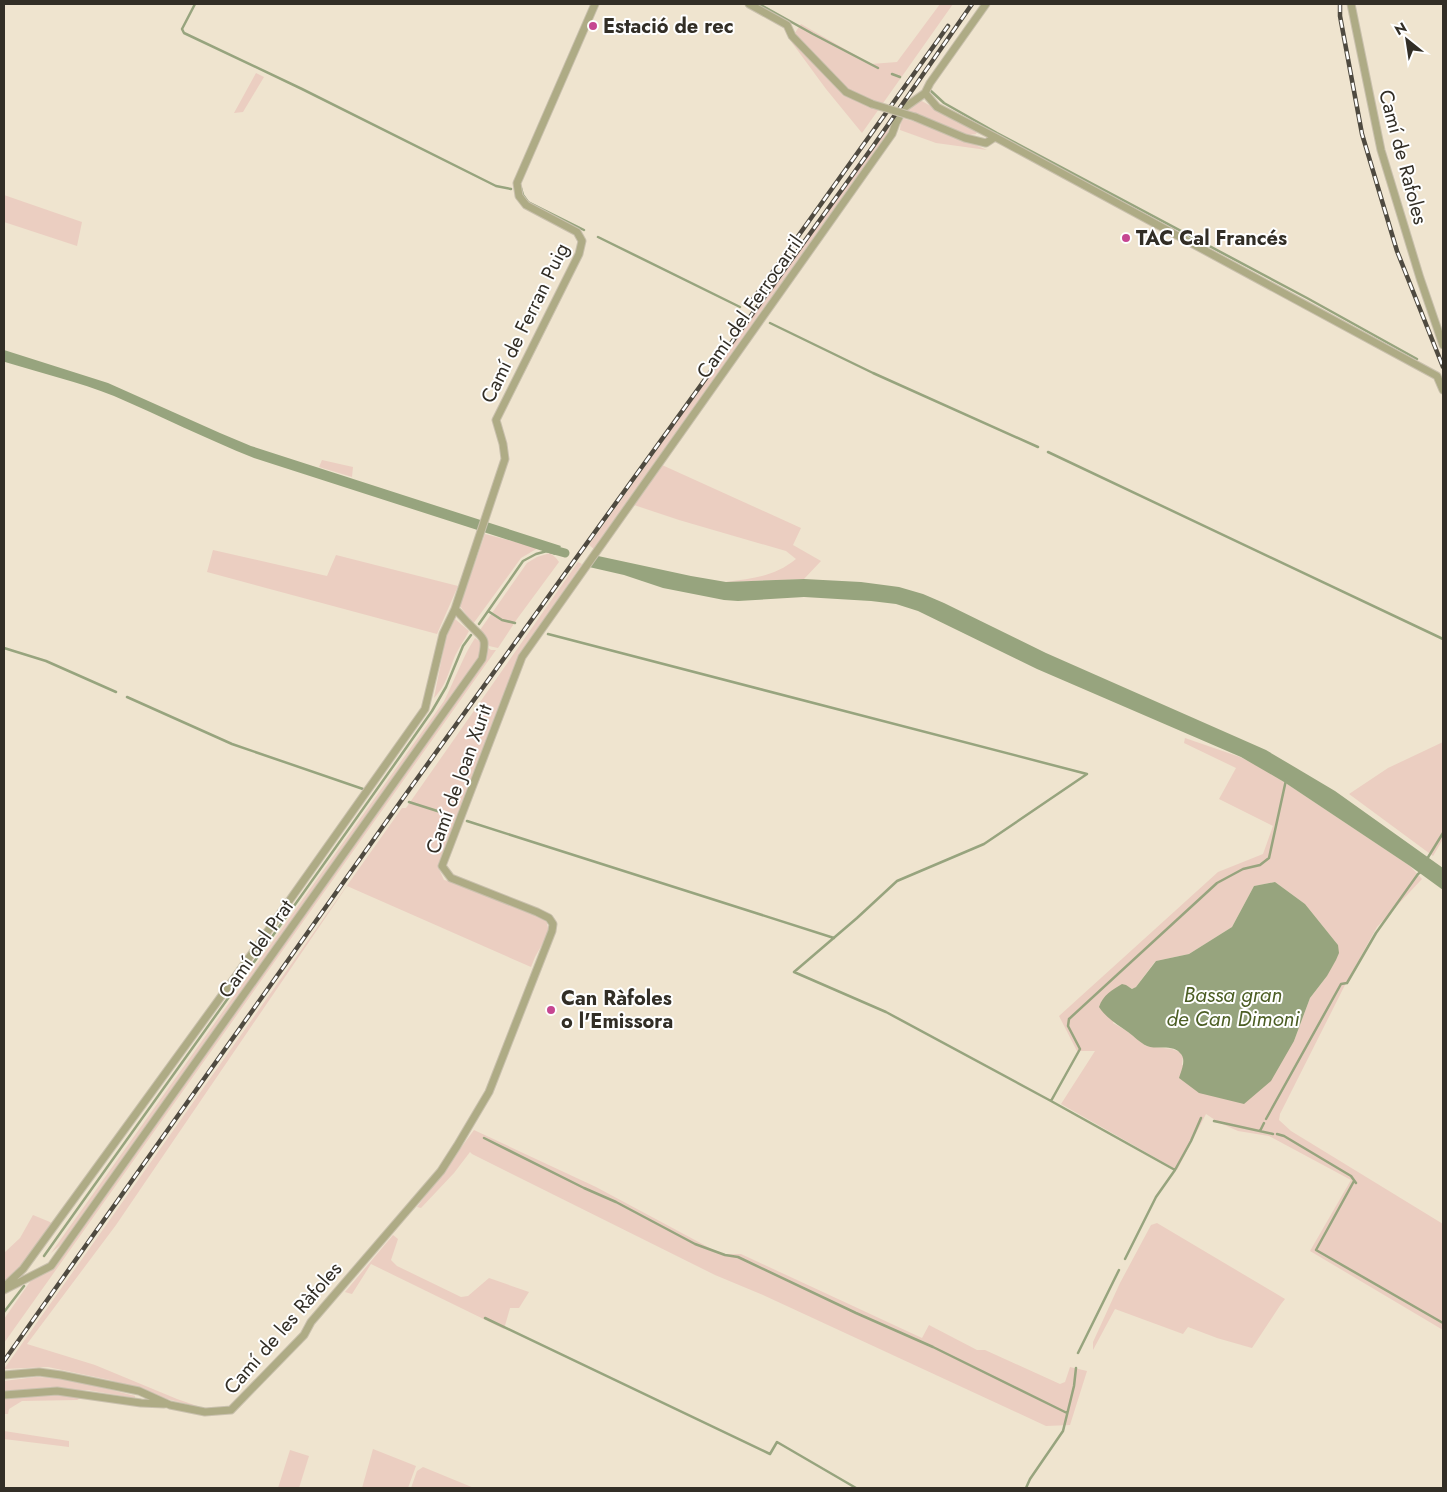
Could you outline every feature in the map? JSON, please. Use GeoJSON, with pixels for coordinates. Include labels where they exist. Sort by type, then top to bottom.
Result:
{"type":"FeatureCollection","features":[{"type":"Feature","properties":{"kind":"street","name":"Camí de Ferran Puig"},"geometry":{"type":"LineString","coordinates":[[4,1289],[23,1269],[118,1139],[425,709],[443,634],[455,608],[505,459],[496,420],[578,254],[582,241],[577,232],[526,205],[519,196],[517,183],[595,4]]}},
{"type":"Feature","properties":{"kind":"street"},"geometry":{"type":"LineString","coordinates":[[749,4],[787,25],[792,36],[846,92],[872,104],[915,117],[966,138],[986,144],[995,137]]}},
{"type":"Feature","properties":{"kind":"street","name":"Camí del Ferrocarril"},"geometry":{"type":"LineString","coordinates":[[602,544],[892,134],[904,108],[925,93],[930,83],[986,4]]}},
{"type":"Feature","properties":{"kind":"street","name":"Camí de Rafoles"},"geometry":{"type":"LineString","coordinates":[[1351,4],[1381,150],[1420,278],[1443,345]]}},
{"type":"Feature","properties":{"kind":"street"},"geometry":{"type":"LineString","coordinates":[[925,93],[937,107],[1437,376],[1443,390]]}},
{"type":"Feature","properties":{"kind":"street","name":"Camí de Joan Xurit"},"geometry":{"type":"LineString","coordinates":[[489,1092],[552,931],[553,924],[549,918],[537,912],[451,878],[442,866],[522,657],[602,544]]}},
{"type":"Feature","properties":{"kind":"street","name":"Camí del Prat"},"geometry":{"type":"LineString","coordinates":[[4,1289],[51,1266],[482,660],[485,646],[482,635],[470,626],[455,608]]}},
{"type":"Feature","properties":{"kind":"street","name":"Camí de les Ràfoles"},"geometry":{"type":"LineString","coordinates":[[4,1375],[39,1372],[61,1375],[139,1391],[170,1405],[205,1412],[232,1410],[304,1335],[311,1322],[441,1171],[489,1092]]}},
{"type":"Feature","properties":{"kind":"street"},"geometry":{"type":"LineString","coordinates":[[4,1395],[57,1391],[141,1403],[170,1405]]}},
{"type":"Feature","properties":{"kind":"shaded area"},"geometry":{"type":"Polygon","coordinates":[[[940,4],[953,4],[862,133],[826,89],[790,40],[801,24],[871,64],[897,62],[940,4]]]}},
{"type":"Feature","properties":{"kind":"shaded area"},"geometry":{"type":"Polygon","coordinates":[[[256,73],[264,77],[243,112],[234,113],[256,73]]]}},
{"type":"Feature","properties":{"kind":"shaded area"},"geometry":{"type":"Polygon","coordinates":[[[920,100],[977,132],[976,134],[967,135],[905,112],[920,100]]]}},
{"type":"Feature","properties":{"kind":"shaded area"},"geometry":{"type":"Polygon","coordinates":[[[901,118],[932,126],[987,150],[936,143],[900,130],[901,118]]]}},
{"type":"Feature","properties":{"kind":"shaded area"},"geometry":{"type":"Polygon","coordinates":[[[889,125],[887,137],[594,549],[589,545],[889,125]]]}},
{"type":"Feature","properties":{"kind":"shaded area"},"geometry":{"type":"Polygon","coordinates":[[[4,195],[82,222],[77,246],[4,222],[4,195]]]}},
{"type":"Feature","properties":{"kind":"shaded area"},"geometry":{"type":"Polygon","coordinates":[[[322,460],[353,467],[352,477],[319,467],[322,460]]]}},
{"type":"Feature","properties":{"kind":"shaded area"},"geometry":{"type":"Polygon","coordinates":[[[662,465],[801,528],[793,545],[821,561],[804,579],[726,582],[754,578],[771,573],[780,570],[796,559],[786,551],[634,505],[662,465]]]}},
{"type":"Feature","properties":{"kind":"shaded area"},"geometry":{"type":"Polygon","coordinates":[[[485,534],[538,548],[521,558],[473,624],[460,606],[485,534]]]}},
{"type":"Feature","properties":{"kind":"shaded area"},"geometry":{"type":"Polygon","coordinates":[[[213,550],[327,576],[336,555],[458,586],[437,634],[207,572],[213,550]]]}},
{"type":"Feature","properties":{"kind":"shaded area"},"geometry":{"type":"Polygon","coordinates":[[[550,553],[559,562],[498,648],[489,646],[480,630],[527,563],[537,557],[550,553]]]}},
{"type":"Feature","properties":{"kind":"shaded area"},"geometry":{"type":"Polygon","coordinates":[[[578,562],[582,564],[519,657],[438,867],[444,880],[458,883],[546,919],[549,932],[531,967],[347,886],[116,1225],[27,1344],[95,1365],[203,1408],[163,1398],[110,1380],[48,1367],[4,1369],[402,808],[406,808],[578,562]]]}},
{"type":"Feature","properties":{"kind":"shaded area"},"geometry":{"type":"Polygon","coordinates":[[[455,619],[469,631],[455,656],[445,683],[434,698],[446,637],[455,619]]]}},
{"type":"Feature","properties":{"kind":"shaded area"},"geometry":{"type":"Polygon","coordinates":[[[475,638],[491,650],[496,650],[4,1343],[4,1319],[32,1279],[52,1269],[64,1242],[51,1253],[444,701],[475,638]]]}},
{"type":"Feature","properties":{"kind":"shaded area"},"geometry":{"type":"Polygon","coordinates":[[[1185,738],[1240,757],[1254,764],[1410,866],[1422,879],[1377,927],[1345,985],[1280,1114],[1279,1120],[1291,1131],[1443,1224],[1443,1330],[1310,1251],[1351,1180],[1269,1136],[1238,1131],[1206,1114],[1177,1170],[1061,1104],[1095,1051],[1077,1051],[1059,1016],[1218,872],[1263,854],[1273,826],[1219,799],[1236,768],[1184,743],[1185,738]],[[1275,882],[1254,886],[1232,927],[1189,954],[1156,961],[1136,987],[1133,989],[1129,987],[1113,1023],[1146,1046],[1172,1049],[1180,1052],[1183,1057],[1182,1065],[1294,1041],[1310,998],[1327,976],[1338,945],[1305,904],[1275,882]]]}},
{"type":"Feature","properties":{"kind":"shaded area"},"geometry":{"type":"Polygon","coordinates":[[[1443,742],[1443,839],[1433,856],[1349,794],[1388,768],[1443,742]]]}},
{"type":"Feature","properties":{"kind":"shaded area"},"geometry":{"type":"Polygon","coordinates":[[[474,1130],[596,1187],[721,1254],[741,1254],[922,1338],[929,1325],[977,1350],[985,1350],[1060,1384],[1065,1382],[1070,1367],[1087,1371],[1070,1425],[1046,1426],[763,1295],[715,1275],[470,1152],[454,1173],[421,1208],[417,1207],[474,1130]]]}},
{"type":"Feature","properties":{"kind":"shaded area"},"geometry":{"type":"Polygon","coordinates":[[[33,1215],[52,1224],[20,1268],[4,1283],[4,1253],[20,1238],[33,1215]]]}},
{"type":"Feature","properties":{"kind":"shaded area"},"geometry":{"type":"Polygon","coordinates":[[[1157,1223],[1285,1299],[1252,1348],[1188,1327],[1183,1334],[1115,1309],[1093,1350],[1093,1342],[1120,1283],[1151,1225],[1157,1223]]]}},
{"type":"Feature","properties":{"kind":"shaded area"},"geometry":{"type":"Polygon","coordinates":[[[393,1235],[398,1239],[391,1260],[397,1266],[461,1297],[468,1296],[489,1278],[529,1292],[519,1308],[510,1308],[504,1329],[371,1264],[352,1294],[345,1292],[393,1235]]]}},
{"type":"Feature","properties":{"kind":"shaded area"},"geometry":{"type":"Polygon","coordinates":[[[35,1377],[65,1378],[135,1396],[135,1398],[87,1390],[4,1392],[4,1381],[35,1377]]]}},
{"type":"Feature","properties":{"kind":"shaded area"},"geometry":{"type":"Polygon","coordinates":[[[61,1393],[85,1396],[77,1400],[22,1401],[9,1409],[8,1414],[4,1414],[4,1398],[61,1393]]]}},
{"type":"Feature","properties":{"kind":"shaded area"},"geometry":{"type":"Polygon","coordinates":[[[4,1431],[69,1441],[69,1447],[4,1439],[4,1431]]]}},
{"type":"Feature","properties":{"kind":"shaded area"},"geometry":{"type":"Polygon","coordinates":[[[373,1449],[416,1466],[408,1488],[362,1488],[373,1449]]]}},
{"type":"Feature","properties":{"kind":"shaded area"},"geometry":{"type":"Polygon","coordinates":[[[290,1450],[309,1456],[299,1488],[278,1488],[290,1450]]]}},
{"type":"Feature","properties":{"kind":"shaded area"},"geometry":{"type":"Polygon","coordinates":[[[423,1467],[474,1488],[411,1488],[417,1471],[423,1467]]]}},
{"type":"Feature","properties":{"kind":"water"},"geometry":{"type":"Polygon","coordinates":[[[4,350],[108,383],[251,446],[561,546],[555,555],[254,458],[114,396],[5,362],[4,350]]]}},
{"type":"Feature","properties":{"kind":"water"},"geometry":{"type":"Polygon","coordinates":[[[598,556],[726,582],[804,579],[861,582],[899,587],[923,594],[1046,653],[1266,750],[1335,791],[1443,868],[1443,890],[1284,782],[1241,757],[1037,669],[918,611],[896,604],[804,597],[738,601],[724,600],[663,588],[624,575],[589,567],[598,556]]]}},
{"type":"Feature","properties":{"kind":"water","name":"Bassa gran de Can Dimoni"},"geometry":{"type":"Polygon","coordinates":[[[1275,882],[1305,904],[1338,945],[1339,953],[1327,976],[1310,998],[1294,1041],[1271,1081],[1244,1104],[1199,1093],[1179,1078],[1183,1058],[1177,1050],[1144,1045],[1109,1018],[1099,1007],[1105,996],[1122,984],[1132,989],[1136,987],[1156,961],[1189,954],[1232,927],[1254,886],[1275,882]]]}},
{"type":"Feature","properties":{"kind":"waterway"},"geometry":{"type":"LineString","coordinates":[[195,4],[182,29],[184,33],[302,89],[496,186],[511,189]]}},
{"type":"Feature","properties":{"kind":"waterway"},"geometry":{"type":"LineString","coordinates":[[759,4],[878,68]]}},
{"type":"Feature","properties":{"kind":"waterway"},"geometry":{"type":"LineString","coordinates":[[892,74],[900,77]]}},
{"type":"Feature","properties":{"kind":"waterway"},"geometry":{"type":"LineString","coordinates":[[931,91],[944,103],[997,133],[1307,298],[1417,359]]}},
{"type":"Feature","properties":{"kind":"waterway"},"geometry":{"type":"LineString","coordinates":[[521,188],[528,202],[584,230]]}},
{"type":"Feature","properties":{"kind":"waterway"},"geometry":{"type":"LineString","coordinates":[[598,237],[740,307]]}},
{"type":"Feature","properties":{"kind":"waterway"},"geometry":{"type":"LineString","coordinates":[[770,323],[873,373],[1038,447]]}},
{"type":"Feature","properties":{"kind":"waterway"},"geometry":{"type":"LineString","coordinates":[[1048,452],[1443,639]]}},
{"type":"Feature","properties":{"kind":"waterway"},"geometry":{"type":"LineString","coordinates":[[547,548],[565,553]]}},
{"type":"Feature","properties":{"kind":"waterway"},"geometry":{"type":"LineString","coordinates":[[479,624],[523,561],[547,551]]}},
{"type":"Feature","properties":{"kind":"waterway"},"geometry":{"type":"LineString","coordinates":[[488,611],[502,620],[515,623]]}},
{"type":"Feature","properties":{"kind":"waterway"},"geometry":{"type":"LineString","coordinates":[[548,634],[1087,774],[984,844],[897,881],[794,972],[886,1012],[1051,1101],[1080,1049],[1068,1026],[1069,1019],[1217,883],[1243,869],[1260,865],[1269,858],[1286,780]]}},
{"type":"Feature","properties":{"kind":"waterway"},"geometry":{"type":"LineString","coordinates":[[44,1256],[432,711],[446,687],[463,646],[471,635]]}},
{"type":"Feature","properties":{"kind":"waterway"},"geometry":{"type":"LineString","coordinates":[[4,648],[46,661],[116,692]]}},
{"type":"Feature","properties":{"kind":"waterway"},"geometry":{"type":"LineString","coordinates":[[127,697],[232,744],[363,789]]}},
{"type":"Feature","properties":{"kind":"waterway"},"geometry":{"type":"LineString","coordinates":[[409,802],[453,816]]}},
{"type":"Feature","properties":{"kind":"waterway"},"geometry":{"type":"LineString","coordinates":[[467,821],[834,938]]}},
{"type":"Feature","properties":{"kind":"waterway"},"geometry":{"type":"LineString","coordinates":[[1427,859],[1443,833]]}},
{"type":"Feature","properties":{"kind":"waterway"},"geometry":{"type":"LineString","coordinates":[[1266,1119],[1341,984],[1347,983],[1376,933],[1422,871]]}},
{"type":"Feature","properties":{"kind":"waterway"},"geometry":{"type":"LineString","coordinates":[[1051,1101],[1175,1170]]}},
{"type":"Feature","properties":{"kind":"waterway"},"geometry":{"type":"LineString","coordinates":[[1125,1259],[1156,1197],[1175,1170],[1201,1118]]}},
{"type":"Feature","properties":{"kind":"waterway"},"geometry":{"type":"LineString","coordinates":[[1214,1121],[1273,1134]]}},
{"type":"Feature","properties":{"kind":"waterway"},"geometry":{"type":"LineString","coordinates":[[1260,1131],[1264,1123]]}},
{"type":"Feature","properties":{"kind":"waterway"},"geometry":{"type":"LineString","coordinates":[[1277,1134],[1284,1136],[1351,1176],[1356,1183]]}},
{"type":"Feature","properties":{"kind":"waterway"},"geometry":{"type":"LineString","coordinates":[[484,1138],[616,1202],[695,1244],[725,1255],[738,1257],[933,1347],[1067,1413]]}},
{"type":"Feature","properties":{"kind":"waterway"},"geometry":{"type":"LineString","coordinates":[[1354,1181],[1316,1250],[1443,1323]]}},
{"type":"Feature","properties":{"kind":"waterway"},"geometry":{"type":"LineString","coordinates":[[1078,1353],[1119,1270]]}},
{"type":"Feature","properties":{"kind":"waterway"},"geometry":{"type":"LineString","coordinates":[[4,1312],[24,1286]]}},
{"type":"Feature","properties":{"kind":"waterway"},"geometry":{"type":"LineString","coordinates":[[485,1318],[770,1454],[777,1442],[856,1488]]}},
{"type":"Feature","properties":{"kind":"waterway"},"geometry":{"type":"LineString","coordinates":[[1026,1488],[1030,1479],[1063,1431],[1074,1386],[1076,1368]]}},
{"type":"Feature","properties":{"kind":"railway"},"geometry":{"type":"LineString","coordinates":[[4,1361],[401,801],[874,145],[972,4]]}},
{"type":"Feature","properties":{"kind":"railway"},"geometry":{"type":"LineString","coordinates":[[1340,4],[1340,16],[1362,134],[1397,251],[1443,367]]}},
{"type":"Feature","properties":{"kind":"railway"},"geometry":{"type":"LineString","coordinates":[[749,305],[948,26]]}},
{"type":"Feature","properties":{"kind":"place","name":"Estació de rec"},"geometry":{"type":"Point","coordinates":[593,26]}},
{"type":"Feature","properties":{"kind":"place","name":"TAC Cal Francés"},"geometry":{"type":"Point","coordinates":[1126,238]}},
{"type":"Feature","properties":{"kind":"place","name":"Can Ràfoles o l'Emissora"},"geometry":{"type":"Point","coordinates":[551,1010]}}]}
